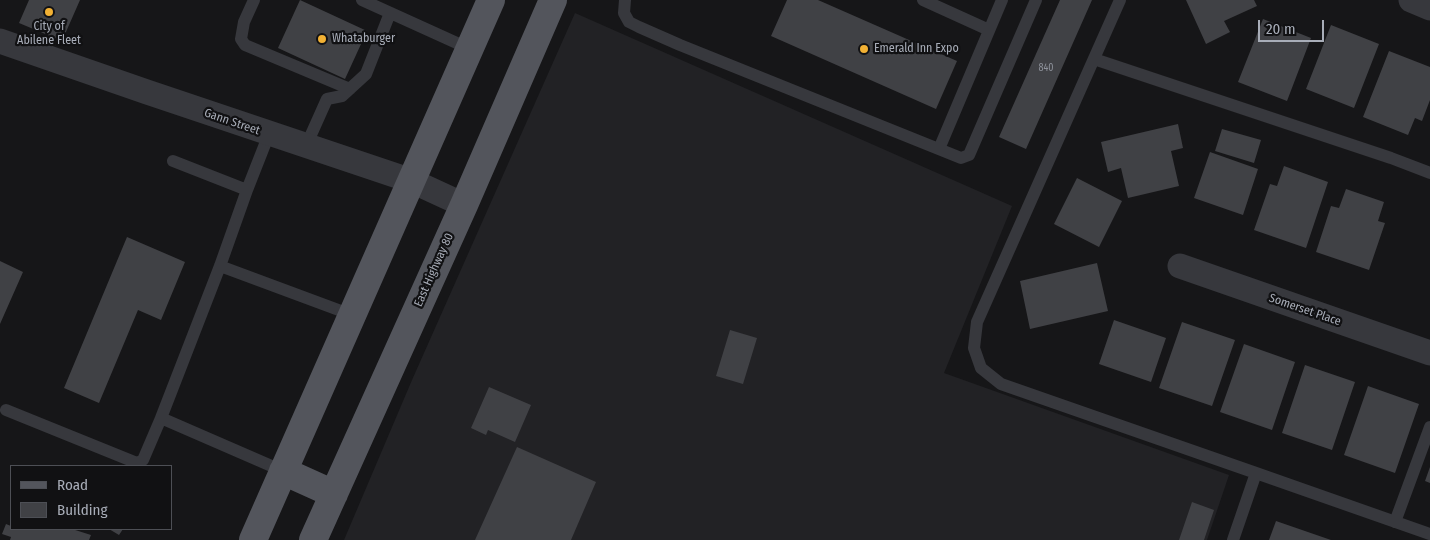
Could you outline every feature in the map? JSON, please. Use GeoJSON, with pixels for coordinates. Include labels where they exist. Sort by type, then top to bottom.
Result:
{"type":"FeatureCollection","features":[{"type":"Feature","properties":{"kind":"main road"},"geometry":{"type":"LineString","coordinates":[[253,540],[491,0]]}},
{"type":"Feature","properties":{"kind":"main road","name":"East Highway 80"},"geometry":{"type":"LineString","coordinates":[[313,540],[464,204],[553,0]]}},
{"type":"Feature","properties":{"kind":"main road"},"geometry":{"type":"LineString","coordinates":[[283,471],[334,494]]}},
{"type":"Feature","properties":{"kind":"street"},"geometry":{"type":"LineString","coordinates":[[1411,0],[1430,8]]}},
{"type":"Feature","properties":{"kind":"street","name":"Gann Street"},"geometry":{"type":"LineString","coordinates":[[0,41],[412,182],[464,204]]}},
{"type":"Feature","properties":{"kind":"street","name":"Somerset Place"},"geometry":{"type":"LineString","coordinates":[[1180,266],[1430,353]]}},
{"type":"Feature","properties":{"kind":"lane"},"geometry":{"type":"LineString","coordinates":[[254,0],[244,22],[241,39],[245,45],[350,90]]}},
{"type":"Feature","properties":{"kind":"lane"},"geometry":{"type":"LineString","coordinates":[[362,0],[470,49]]}},
{"type":"Feature","properties":{"kind":"lane"},"geometry":{"type":"LineString","coordinates":[[626,0],[624,13],[629,22],[639,27],[961,158],[968,155],[1036,0]]}},
{"type":"Feature","properties":{"kind":"lane"},"geometry":{"type":"LineString","coordinates":[[923,0],[989,30]]}},
{"type":"Feature","properties":{"kind":"lane"},"geometry":{"type":"LineString","coordinates":[[939,149],[1002,0]]}},
{"type":"Feature","properties":{"kind":"lane"},"geometry":{"type":"LineString","coordinates":[[1120,0],[977,322],[974,348],[981,368],[1001,384],[1430,534]]}},
{"type":"Feature","properties":{"kind":"lane"},"geometry":{"type":"LineString","coordinates":[[306,146],[327,99],[342,96],[366,74],[390,13]]}},
{"type":"Feature","properties":{"kind":"lane"},"geometry":{"type":"LineString","coordinates":[[1094,59],[1391,158],[1430,173]]}},
{"type":"Feature","properties":{"kind":"lane"},"geometry":{"type":"LineString","coordinates":[[6,410],[137,463],[144,460],[220,266],[269,134]]}},
{"type":"Feature","properties":{"kind":"lane"},"geometry":{"type":"LineString","coordinates":[[173,161],[247,190]]}},
{"type":"Feature","properties":{"kind":"lane"},"geometry":{"type":"LineString","coordinates":[[220,266],[352,315]]}},
{"type":"Feature","properties":{"kind":"lane"},"geometry":{"type":"LineString","coordinates":[[161,418],[283,471]]}},
{"type":"Feature","properties":{"kind":"lane"},"geometry":{"type":"LineString","coordinates":[[1396,522],[1430,427]]}},
{"type":"Feature","properties":{"kind":"lane"},"geometry":{"type":"LineString","coordinates":[[1234,540],[1256,473]]}},
{"type":"Feature","properties":{"kind":"shaded area"},"geometry":{"type":"Polygon","coordinates":[[[575,13],[1012,206],[944,373],[1229,475],[1207,540],[344,540],[412,380],[575,13]]]}},
{"type":"Feature","properties":{"kind":"building","name":"City of Abilene Fleet"},"geometry":{"type":"Polygon","coordinates":[[[29,0],[80,0],[62,41],[19,23],[29,0]]]}},
{"type":"Feature","properties":{"kind":"building","name":"Whataburger"},"geometry":{"type":"Polygon","coordinates":[[[300,0],[367,31],[345,79],[278,48],[300,0]]]}},
{"type":"Feature","properties":{"kind":"building","name":"Emerald Inn Expo"},"geometry":{"type":"Polygon","coordinates":[[[787,0],[818,0],[957,61],[936,109],[771,36],[787,0]]]}},
{"type":"Feature","properties":{"kind":"building"},"geometry":{"type":"Polygon","coordinates":[[[1060,0],[1092,0],[1026,149],[999,137],[1060,0]]]}},
{"type":"Feature","properties":{"kind":"building"},"geometry":{"type":"Polygon","coordinates":[[[1186,0],[1254,0],[1257,6],[1224,21],[1230,32],[1206,44],[1186,0]]]}},
{"type":"Feature","properties":{"kind":"building"},"geometry":{"type":"Polygon","coordinates":[[[1263,19],[1311,38],[1287,101],[1238,82],[1263,19]]]}},
{"type":"Feature","properties":{"kind":"building"},"geometry":{"type":"Polygon","coordinates":[[[1331,25],[1379,44],[1354,108],[1306,89],[1331,25]]]}},
{"type":"Feature","properties":{"kind":"building"},"geometry":{"type":"Polygon","coordinates":[[[1389,51],[1430,67],[1430,100],[1422,121],[1415,118],[1408,135],[1363,117],[1389,51]]]}},
{"type":"Feature","properties":{"kind":"building"},"geometry":{"type":"Polygon","coordinates":[[[1178,124],[1183,148],[1171,151],[1179,186],[1128,198],[1121,168],[1108,172],[1101,142],[1178,124]]]}},
{"type":"Feature","properties":{"kind":"building"},"geometry":{"type":"Polygon","coordinates":[[[1222,129],[1261,140],[1254,163],[1215,151],[1222,129]]]}},
{"type":"Feature","properties":{"kind":"building"},"geometry":{"type":"Polygon","coordinates":[[[1210,152],[1258,169],[1243,215],[1194,198],[1210,152]]]}},
{"type":"Feature","properties":{"kind":"building"},"geometry":{"type":"Polygon","coordinates":[[[1284,166],[1328,182],[1306,248],[1254,230],[1270,184],[1277,186],[1284,166]]]}},
{"type":"Feature","properties":{"kind":"building"},"geometry":{"type":"Polygon","coordinates":[[[1077,178],[1122,201],[1099,247],[1054,224],[1077,178]]]}},
{"type":"Feature","properties":{"kind":"building"},"geometry":{"type":"Polygon","coordinates":[[[1346,189],[1384,202],[1378,221],[1385,223],[1369,270],[1316,252],[1331,206],[1339,208],[1346,189]]]}},
{"type":"Feature","properties":{"kind":"building"},"geometry":{"type":"Polygon","coordinates":[[[127,237],[185,262],[161,320],[138,310],[99,403],[64,388],[127,237]]]}},
{"type":"Feature","properties":{"kind":"building"},"geometry":{"type":"Polygon","coordinates":[[[0,261],[23,272],[0,324],[0,261]]]}},
{"type":"Feature","properties":{"kind":"building"},"geometry":{"type":"Polygon","coordinates":[[[1097,263],[1108,311],[1030,329],[1020,281],[1097,263]]]}},
{"type":"Feature","properties":{"kind":"building"},"geometry":{"type":"Polygon","coordinates":[[[1114,320],[1166,338],[1151,382],[1099,364],[1114,320]]]}},
{"type":"Feature","properties":{"kind":"building"},"geometry":{"type":"Polygon","coordinates":[[[1182,322],[1235,340],[1212,406],[1159,388],[1182,322]]]}},
{"type":"Feature","properties":{"kind":"building"},"geometry":{"type":"Polygon","coordinates":[[[730,330],[757,338],[743,384],[716,376],[730,330]]]}},
{"type":"Feature","properties":{"kind":"building"},"geometry":{"type":"Polygon","coordinates":[[[1244,344],[1295,362],[1272,430],[1220,412],[1244,344]]]}},
{"type":"Feature","properties":{"kind":"building"},"geometry":{"type":"Polygon","coordinates":[[[1305,365],[1355,382],[1332,450],[1282,433],[1305,365]]]}},
{"type":"Feature","properties":{"kind":"building"},"geometry":{"type":"Polygon","coordinates":[[[1368,386],[1419,404],[1395,473],[1344,455],[1368,386]]]}},
{"type":"Feature","properties":{"kind":"building"},"geometry":{"type":"Polygon","coordinates":[[[489,387],[531,405],[515,442],[488,430],[486,435],[471,428],[489,387]]]}},
{"type":"Feature","properties":{"kind":"building"},"geometry":{"type":"Polygon","coordinates":[[[517,447],[596,482],[571,540],[475,540],[517,447]]]}},
{"type":"Feature","properties":{"kind":"building"},"geometry":{"type":"Polygon","coordinates":[[[1430,467],[1430,483],[1425,481],[1430,467]]]}},
{"type":"Feature","properties":{"kind":"building"},"geometry":{"type":"Polygon","coordinates":[[[1192,502],[1214,510],[1204,540],[1179,540],[1192,502]]]}},
{"type":"Feature","properties":{"kind":"building"},"geometry":{"type":"Polygon","coordinates":[[[1276,521],[1331,540],[1269,540],[1276,521]]]}},
{"type":"Feature","properties":{"kind":"building"},"geometry":{"type":"Polygon","coordinates":[[[6,524],[10,526],[10,530],[75,530],[91,535],[89,540],[10,540],[11,537],[2,534],[6,524]]]}},
{"type":"Feature","properties":{"kind":"building"},"geometry":{"type":"Polygon","coordinates":[[[111,530],[122,530],[119,535],[111,530]]]}},
{"type":"Feature","properties":{"kind":"place","name":"City of Abilene Fleet"},"geometry":{"type":"Point","coordinates":[49,12]}},
{"type":"Feature","properties":{"kind":"place","name":"Whataburger"},"geometry":{"type":"Point","coordinates":[322,39]}},
{"type":"Feature","properties":{"kind":"place","name":"Emerald Inn Expo"},"geometry":{"type":"Point","coordinates":[864,49]}}]}
